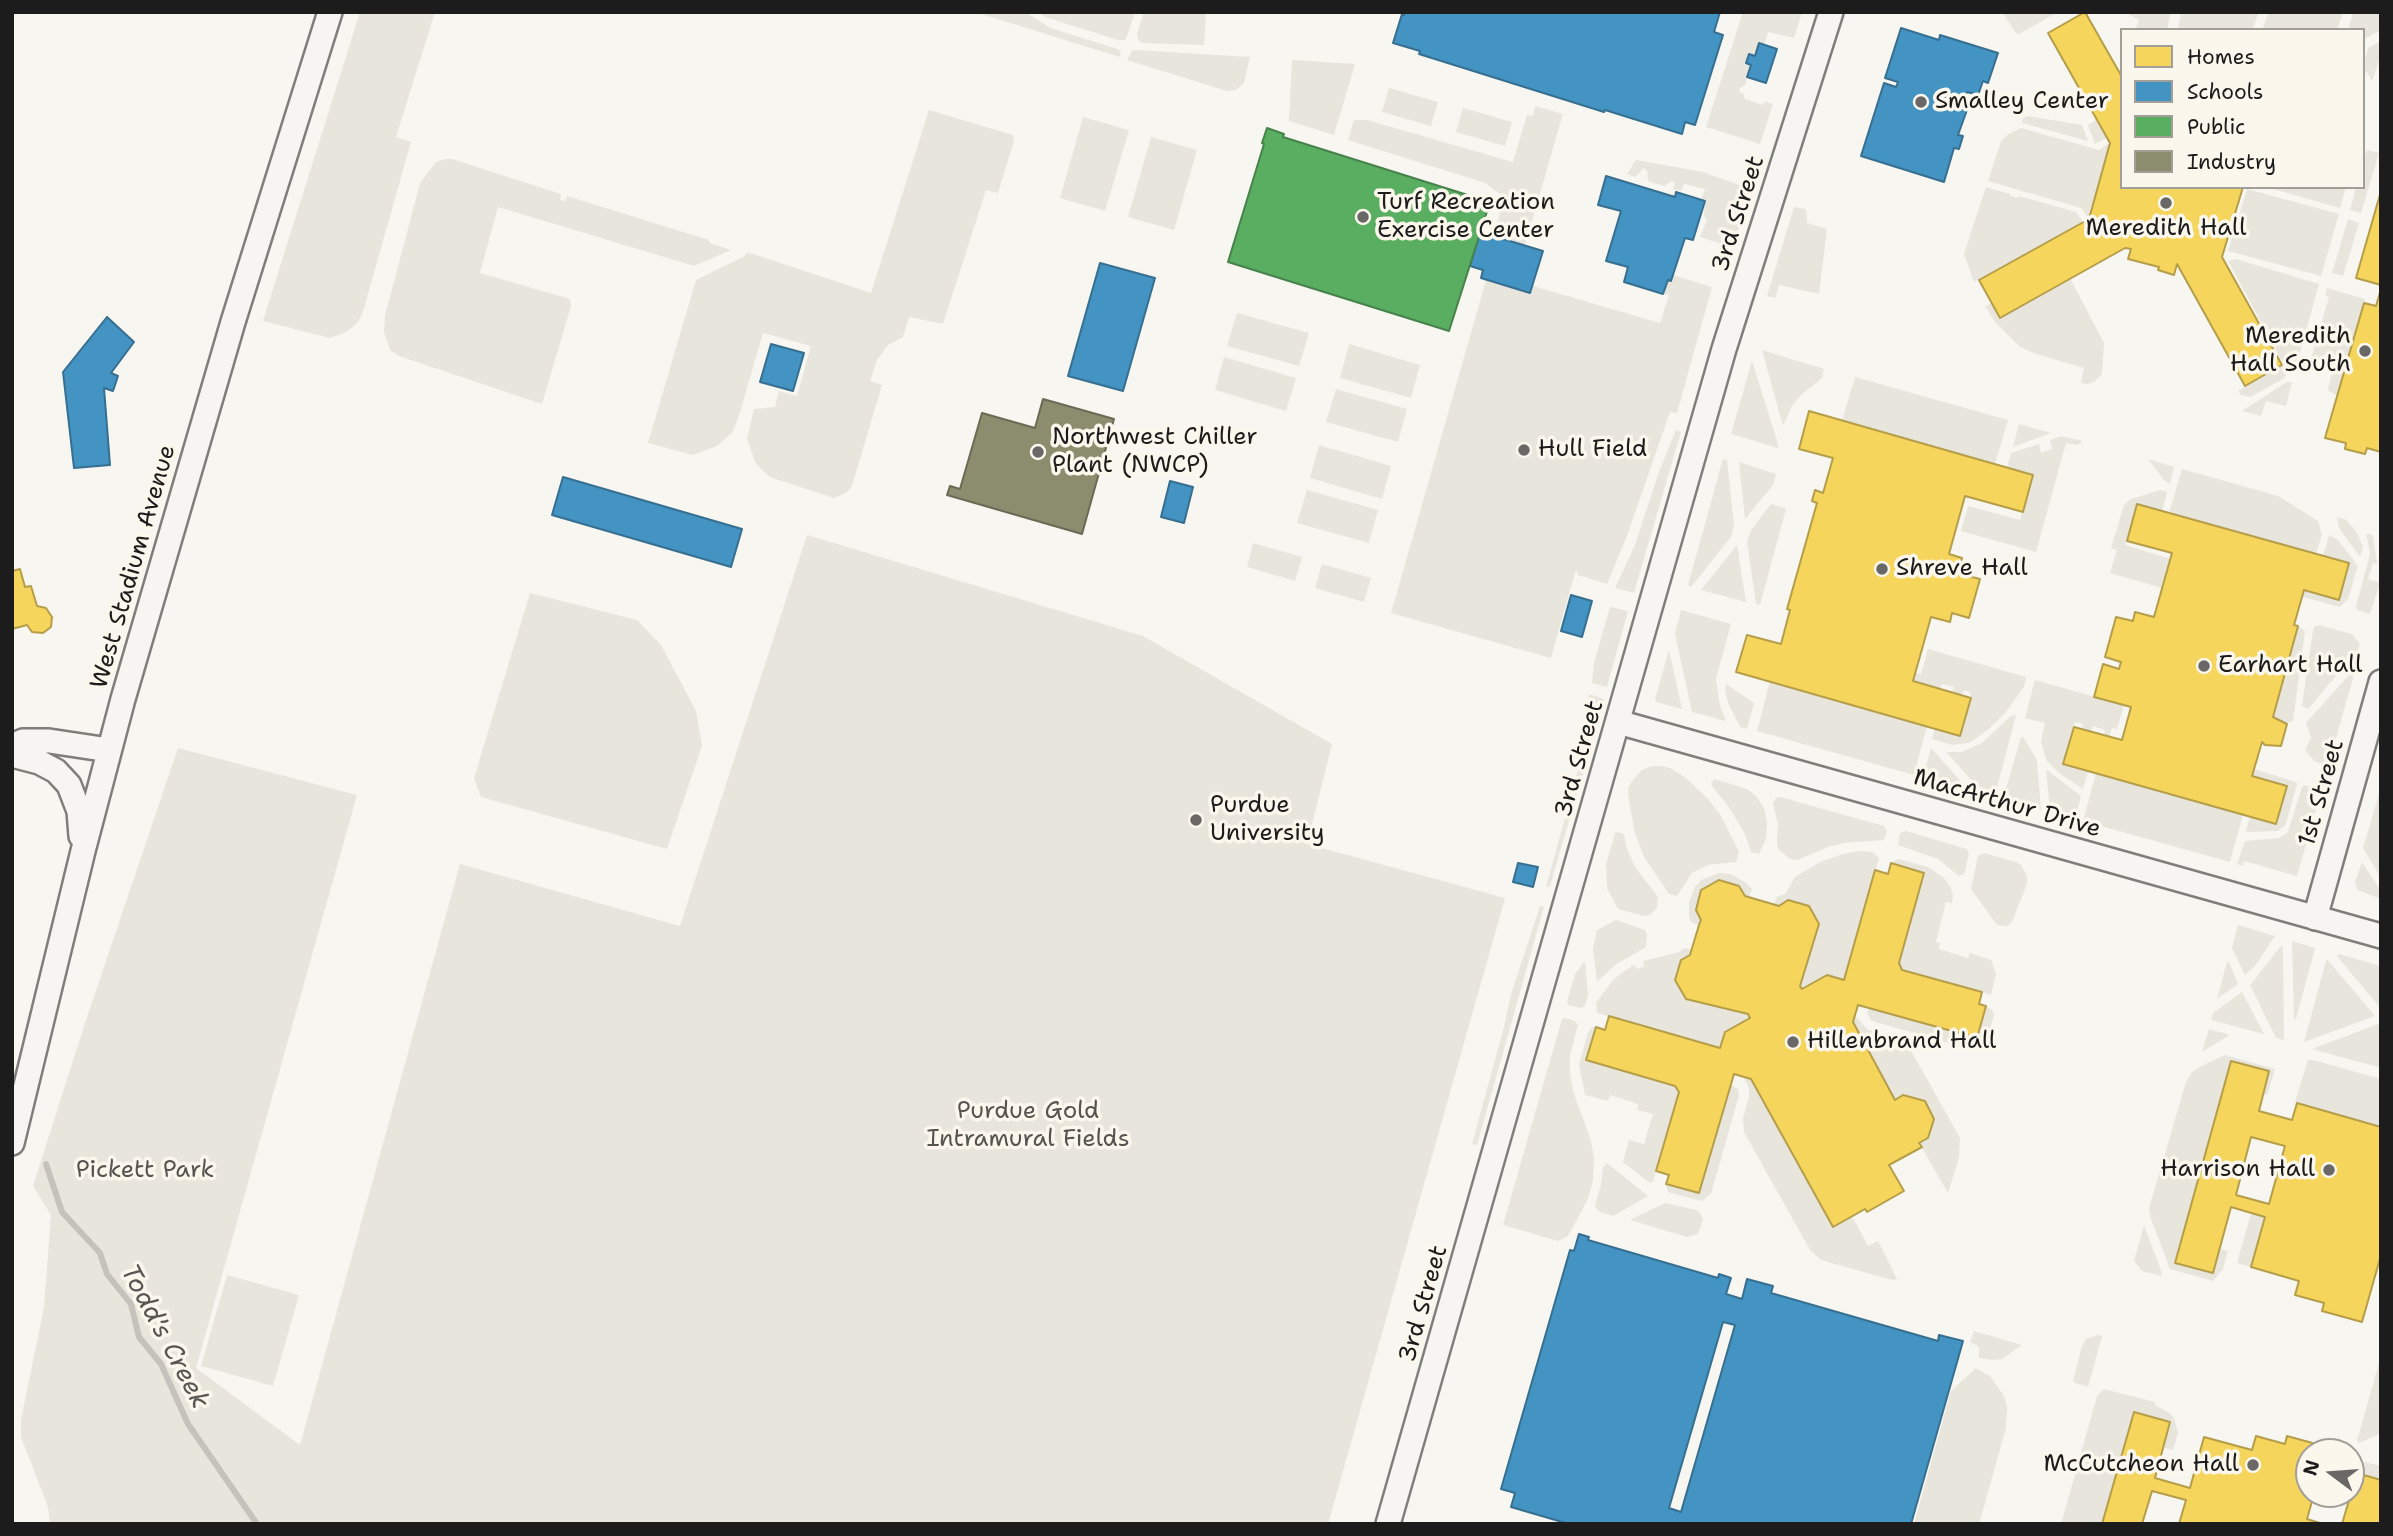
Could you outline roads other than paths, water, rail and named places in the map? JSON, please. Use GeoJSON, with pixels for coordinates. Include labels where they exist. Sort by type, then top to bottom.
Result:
{"type":"FeatureCollection","features":[{"type":"Feature","properties":{"kind":"street","name":"West Stadium Avenue"},"geometry":{"type":"LineString","coordinates":[[12,1143],[109,750],[168,540],[330,12]]}},
{"type":"Feature","properties":{"kind":"street","name":"3rd Street"},"geometry":{"type":"LineString","coordinates":[[1388,1524],[1738,299],[1832,12]]}},
{"type":"Feature","properties":{"kind":"street","name":"1st Street"},"geometry":{"type":"LineString","coordinates":[[2315,918],[2381,682]]}},
{"type":"Feature","properties":{"kind":"street","name":"MacArthur Drive"},"geometry":{"type":"LineString","coordinates":[[1618,722],[2381,936]]}},
{"type":"Feature","properties":{"kind":"street"},"geometry":{"type":"LineString","coordinates":[[12,746],[23,741],[49,741],[109,750]]}},
{"type":"Feature","properties":{"kind":"street"},"geometry":{"type":"LineString","coordinates":[[12,755],[39,762],[56,771],[69,785],[79,811],[83,852]]}},
{"type":"Feature","properties":{"kind":"waterway","name":"Todd's Creek"},"geometry":{"type":"LineString","coordinates":[[46,1164],[62,1212],[100,1253],[107,1274],[131,1304],[139,1337],[161,1364],[188,1424],[257,1524]]}},
{"type":"Feature","properties":{"kind":"place","name":"Smalley Center"},"geometry":{"type":"Point","coordinates":[1921,102]}},
{"type":"Feature","properties":{"kind":"place","name":"Meredith Hall"},"geometry":{"type":"Point","coordinates":[2166,203]}},
{"type":"Feature","properties":{"kind":"place","name":"Turf Recreation Exercise Center"},"geometry":{"type":"Point","coordinates":[1363,217]}},
{"type":"Feature","properties":{"kind":"place","name":"Meredith Hall South"},"geometry":{"type":"Point","coordinates":[2365,351]}},
{"type":"Feature","properties":{"kind":"place","name":"Hull Field"},"geometry":{"type":"Point","coordinates":[1524,450]}},
{"type":"Feature","properties":{"kind":"place","name":"Northwest Chiller Plant (NWCP)"},"geometry":{"type":"Point","coordinates":[1038,452]}},
{"type":"Feature","properties":{"kind":"place","name":"Shreve Hall"},"geometry":{"type":"Point","coordinates":[1882,569]}},
{"type":"Feature","properties":{"kind":"place","name":"Earhart Hall"},"geometry":{"type":"Point","coordinates":[2204,666]}},
{"type":"Feature","properties":{"kind":"place","name":"Purdue University"},"geometry":{"type":"Point","coordinates":[1196,820]}},
{"type":"Feature","properties":{"kind":"place","name":"Hillenbrand Hall"},"geometry":{"type":"Point","coordinates":[1793,1042]}},
{"type":"Feature","properties":{"kind":"place","name":"Harrison Hall"},"geometry":{"type":"Point","coordinates":[2329,1170]}},
{"type":"Feature","properties":{"kind":"place","name":"McCutcheon Hall"},"geometry":{"type":"Point","coordinates":[2253,1465]}},
{"type":"Feature","properties":{"kind":"park label","name":"Purdue Gold Intramural Fields"},"geometry":{"type":"Point","coordinates":[1028,1126]}},
{"type":"Feature","properties":{"kind":"park label","name":"Pickett Park"},"geometry":{"type":"Point","coordinates":[145,1171]}}]}
